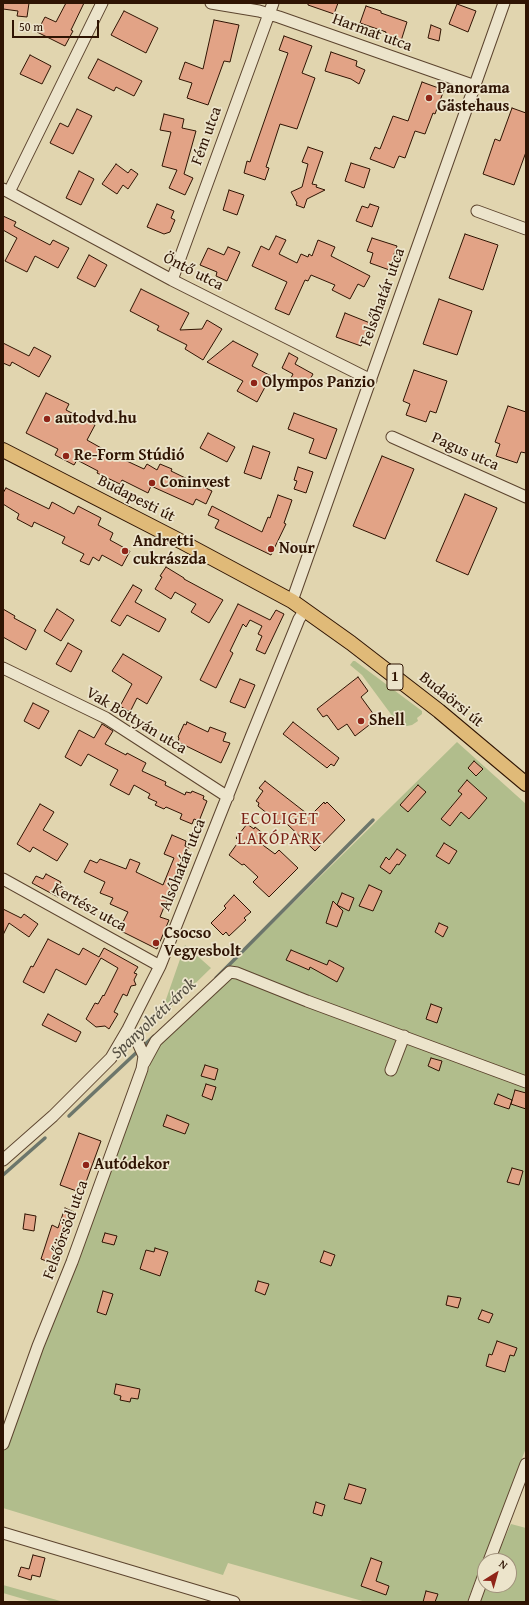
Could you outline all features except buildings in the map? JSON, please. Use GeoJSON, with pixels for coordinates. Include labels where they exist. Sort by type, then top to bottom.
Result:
{"type":"FeatureCollection","features":[{"type":"Feature","properties":{"kind":"main road","name":"Budapesti út"},"geometry":{"type":"LineString","coordinates":[[3,450],[191,546],[292,601],[310,613]]}},
{"type":"Feature","properties":{"kind":"main road","name":"Budaörsi út"},"geometry":{"type":"LineString","coordinates":[[310,613],[439,711],[526,784]]}},
{"type":"Feature","properties":{"kind":"street"},"geometry":{"type":"LineString","coordinates":[[6,191],[102,3]]}},
{"type":"Feature","properties":{"kind":"street","name":"Harmat utca"},"geometry":{"type":"LineString","coordinates":[[211,3],[269,14],[475,86]]}},
{"type":"Feature","properties":{"kind":"street","name":"Fém utca"},"geometry":{"type":"LineString","coordinates":[[172,280],[273,3]]}},
{"type":"Feature","properties":{"kind":"street","name":"Felsőhatár utca"},"geometry":{"type":"LineString","coordinates":[[292,601],[504,3]]}},
{"type":"Feature","properties":{"kind":"street","name":"Öntő utca"},"geometry":{"type":"LineString","coordinates":[[6,191],[172,280],[371,380]]}},
{"type":"Feature","properties":{"kind":"street"},"geometry":{"type":"LineString","coordinates":[[478,211],[526,229]]}},
{"type":"Feature","properties":{"kind":"street","name":"Pagus utca"},"geometry":{"type":"LineString","coordinates":[[392,437],[526,497]]}},
{"type":"Feature","properties":{"kind":"street","name":"Alsóhatár utca"},"geometry":{"type":"LineString","coordinates":[[3,1160],[53,1116],[107,1063],[128,1029],[160,966],[299,619],[310,613]]}},
{"type":"Feature","properties":{"kind":"street","name":"Vak Bottyán utca"},"geometry":{"type":"LineString","coordinates":[[3,668],[106,718],[228,797]]}},
{"type":"Feature","properties":{"kind":"street","name":"Kertész utca"},"geometry":{"type":"LineString","coordinates":[[3,878],[160,966]]}},
{"type":"Feature","properties":{"kind":"street"},"geometry":{"type":"LineString","coordinates":[[144,1060],[156,1041],[230,972],[237,973],[307,1001],[526,1082]]}},
{"type":"Feature","properties":{"kind":"street"},"geometry":{"type":"LineString","coordinates":[[128,1029],[138,1043],[144,1060]]}},
{"type":"Feature","properties":{"kind":"street"},"geometry":{"type":"LineString","coordinates":[[391,1070],[404,1036]]}},
{"type":"Feature","properties":{"kind":"street","name":"Felsőörsöd utca"},"geometry":{"type":"LineString","coordinates":[[3,1444],[38,1346],[72,1262],[144,1060]]}},
{"type":"Feature","properties":{"kind":"street"},"geometry":{"type":"LineString","coordinates":[[492,1553],[526,1464]]}},
{"type":"Feature","properties":{"kind":"street"},"geometry":{"type":"LineString","coordinates":[[3,1533],[234,1602]]}},
{"type":"Feature","properties":{"kind":"green space"},"geometry":{"type":"Polygon","coordinates":[[[353,661],[422,711],[422,714],[417,718],[418,721],[407,726],[401,725],[396,721],[362,675],[350,665],[353,661]]]}},
{"type":"Feature","properties":{"kind":"green space"},"geometry":{"type":"Polygon","coordinates":[[[457,742],[526,804],[526,1448],[486,1553],[477,1553],[477,1576],[467,1602],[366,1602],[228,1563],[223,1575],[3,1508],[3,1451],[102,1187],[150,1066],[146,1048],[457,742]]]}},
{"type":"Feature","properties":{"kind":"green space"},"geometry":{"type":"Polygon","coordinates":[[[185,945],[211,968],[167,1011],[163,1008],[185,945]]]}},
{"type":"Feature","properties":{"kind":"green space"},"geometry":{"type":"Polygon","coordinates":[[[511,1524],[526,1528],[526,1602],[477,1602],[481,1593],[517,1593],[517,1553],[498,1553],[511,1524]]]}},
{"type":"Feature","properties":{"kind":"green space"},"geometry":{"type":"Polygon","coordinates":[[[3,1585],[64,1602],[34,1602],[3,1593],[3,1585]]]}},
{"type":"Feature","properties":{"kind":"waterway","name":"Spanyolréti-árok"},"geometry":{"type":"LineString","coordinates":[[216,978],[373,820]]}},
{"type":"Feature","properties":{"kind":"waterway","name":"Spanyolréti-árok"},"geometry":{"type":"LineString","coordinates":[[69,1116],[154,1036]]}},
{"type":"Feature","properties":{"kind":"waterway","name":"Spanyolréti-árok"},"geometry":{"type":"LineString","coordinates":[[3,1175],[45,1138]]}},
{"type":"Feature","properties":{"kind":"place","name":"Panorama Gästehaus"},"geometry":{"type":"Point","coordinates":[429,98]}},
{"type":"Feature","properties":{"kind":"place","name":"Olympos Panzio"},"geometry":{"type":"Point","coordinates":[254,383]}},
{"type":"Feature","properties":{"kind":"place","name":"autodvd.hu"},"geometry":{"type":"Point","coordinates":[47,419]}},
{"type":"Feature","properties":{"kind":"place","name":"Re-Form Stúdió"},"geometry":{"type":"Point","coordinates":[66,456]}},
{"type":"Feature","properties":{"kind":"place","name":"Coninvest"},"geometry":{"type":"Point","coordinates":[152,483]}},
{"type":"Feature","properties":{"kind":"place","name":"Nour"},"geometry":{"type":"Point","coordinates":[271,549]}},
{"type":"Feature","properties":{"kind":"place","name":"Andretti cukrászda"},"geometry":{"type":"Point","coordinates":[125,551]}},
{"type":"Feature","properties":{"kind":"place","name":"Shell"},"geometry":{"type":"Point","coordinates":[361,721]}},
{"type":"Feature","properties":{"kind":"place","name":"Csocso Vegyesbolt"},"geometry":{"type":"Point","coordinates":[156,943]}},
{"type":"Feature","properties":{"kind":"place","name":"Autódekor"},"geometry":{"type":"Point","coordinates":[86,1165]}},
{"type":"Feature","properties":{"kind":"district","name":"ECOLIGET LAKÓPARK"},"geometry":{"type":"Point","coordinates":[280,830]}}]}
